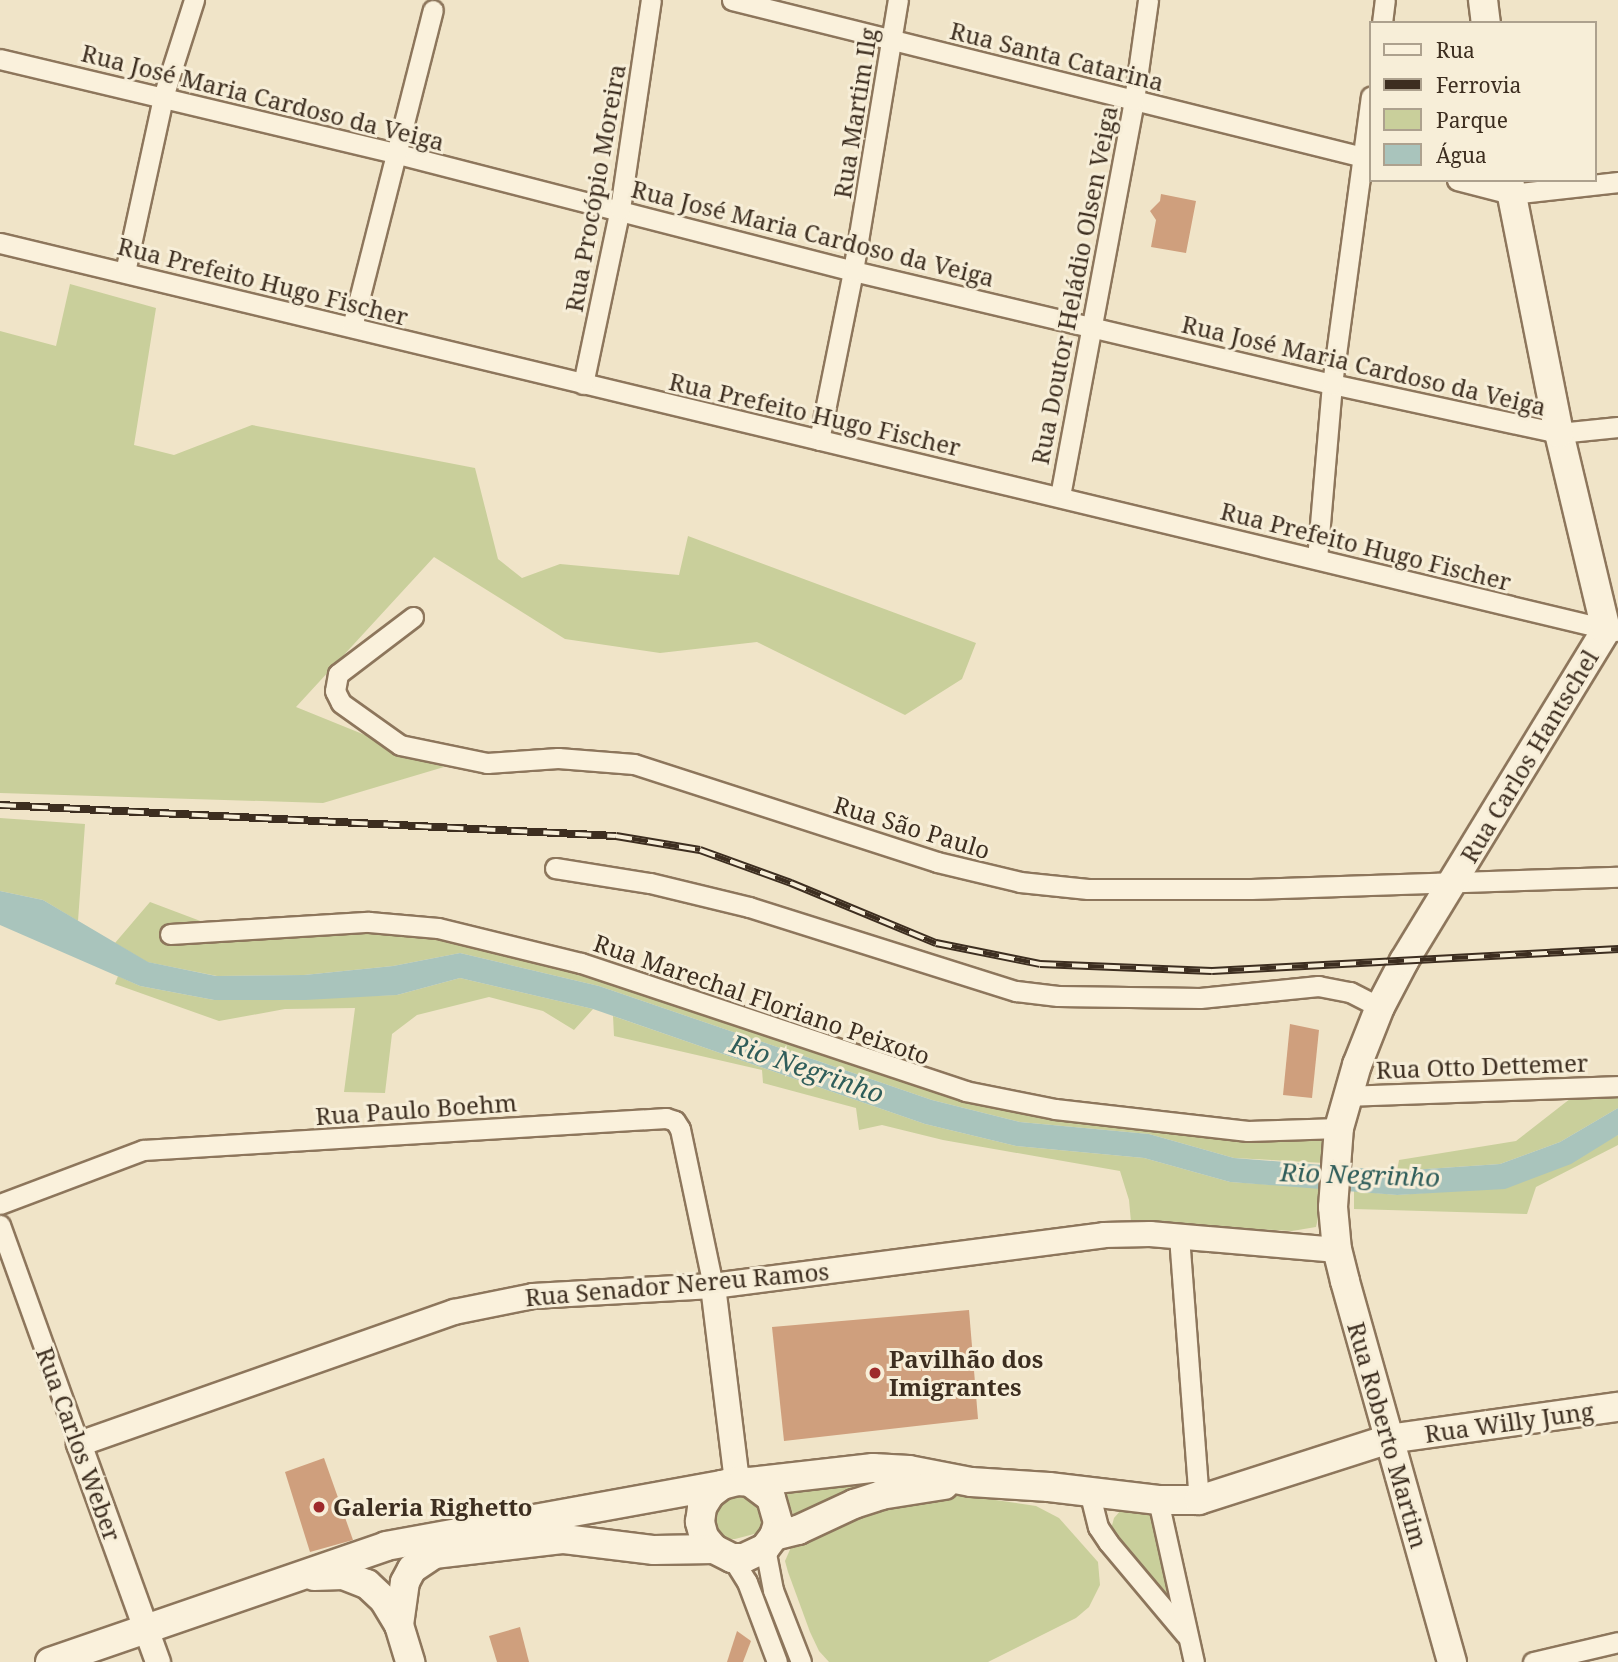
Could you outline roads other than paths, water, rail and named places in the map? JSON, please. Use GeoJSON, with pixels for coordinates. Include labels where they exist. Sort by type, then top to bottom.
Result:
{"type":"FeatureCollection","features":[{"type":"Feature","properties":{"kind":"main road"},"geometry":{"type":"LineString","coordinates":[[1483,0],[1486,21]]}},
{"type":"Feature","properties":{"kind":"main road","name":"Rua Carlos Hantschel"},"geometry":{"type":"LineString","coordinates":[[1333,1207],[1338,1137],[1347,1096],[1380,1007],[1451,883],[1612,631],[1559,433],[1510,187]]}},
{"type":"Feature","properties":{"kind":"main road","name":"Rua Roberto Martim"},"geometry":{"type":"LineString","coordinates":[[1333,1207],[1337,1251],[1452,1662]]}},
{"type":"Feature","properties":{"kind":"main road","name":"Rua Willy Jung"},"geometry":{"type":"LineString","coordinates":[[971,1482],[1089,1491],[1158,1500],[1199,1500],[1389,1439],[1618,1407]]}},
{"type":"Feature","properties":{"kind":"main road"},"geometry":{"type":"LineString","coordinates":[[50,1662],[386,1546],[736,1483],[873,1468],[909,1470],[971,1482]]}},
{"type":"Feature","properties":{"kind":"main road"},"geometry":{"type":"LineString","coordinates":[[400,1625],[405,1582],[422,1559],[434,1554],[545,1539],[654,1550],[723,1553],[744,1558],[770,1542],[881,1494],[971,1482]]}},
{"type":"Feature","properties":{"kind":"main road"},"geometry":{"type":"LineString","coordinates":[[736,1483],[771,1498],[778,1524],[770,1542]]}},
{"type":"Feature","properties":{"kind":"main road"},"geometry":{"type":"LineString","coordinates":[[723,1553],[704,1537],[700,1522],[706,1500],[736,1483]]}},
{"type":"Feature","properties":{"kind":"main road"},"geometry":{"type":"LineString","coordinates":[[301,1576],[343,1575],[368,1584],[384,1600],[400,1625],[410,1662]]}},
{"type":"Feature","properties":{"kind":"street"},"geometry":{"type":"LineString","coordinates":[[125,272],[163,97],[194,0]]}},
{"type":"Feature","properties":{"kind":"street","name":"Rua Procópio Moreira"},"geometry":{"type":"LineString","coordinates":[[583,384],[621,209],[651,0]]}},
{"type":"Feature","properties":{"kind":"street","name":"Rua Santa Catarina"},"geometry":{"type":"LineString","coordinates":[[732,0],[1367,158]]}},
{"type":"Feature","properties":{"kind":"street","name":"Rua Martim Ilg"},"geometry":{"type":"LineString","coordinates":[[819,440],[853,271],[898,0]]}},
{"type":"Feature","properties":{"kind":"street","name":"Rua Doutor Heládio Olsen Veiga"},"geometry":{"type":"LineString","coordinates":[[1059,496],[1093,328],[1134,100],[1148,0]]}},
{"type":"Feature","properties":{"kind":"street"},"geometry":{"type":"LineString","coordinates":[[1382,21],[1385,0]]}},
{"type":"Feature","properties":{"kind":"street"},"geometry":{"type":"LineString","coordinates":[[352,327],[394,153],[433,10]]}},
{"type":"Feature","properties":{"kind":"street","name":"Rua José Maria Cardoso da Veiga"},"geometry":{"type":"LineString","coordinates":[[0,59],[621,209],[853,271],[1332,384],[1559,433],[1618,427]]}},
{"type":"Feature","properties":{"kind":"street"},"geometry":{"type":"LineString","coordinates":[[1317,559],[1332,384],[1367,158],[1370,112]]}},
{"type":"Feature","properties":{"kind":"street"},"geometry":{"type":"LineString","coordinates":[[1472,182],[1510,187],[1618,182]]}},
{"type":"Feature","properties":{"kind":"street","name":"Rua Prefeito Hugo Fischer"},"geometry":{"type":"LineString","coordinates":[[0,243],[1612,631]]}},
{"type":"Feature","properties":{"kind":"street","name":"Rua São Paulo"},"geometry":{"type":"LineString","coordinates":[[413,617],[338,674],[335,691],[341,703],[400,745],[487,763],[558,758],[634,764],[937,862],[1020,883],[1058,888],[1238,889],[1618,877]]}},
{"type":"Feature","properties":{"kind":"street"},"geometry":{"type":"LineString","coordinates":[[555,868],[650,883],[749,907],[1016,991],[1058,996],[1200,998],[1318,986],[1350,992],[1380,1007]]}},
{"type":"Feature","properties":{"kind":"street","name":"Rua Marechal Floriano Peixoto"},"geometry":{"type":"LineString","coordinates":[[170,934],[369,922],[438,928],[581,964],[965,1091],[1055,1109],[1248,1131],[1338,1137]]}},
{"type":"Feature","properties":{"kind":"street","name":"Rua Otto Dettemer"},"geometry":{"type":"LineString","coordinates":[[1347,1096],[1618,1086]]}},
{"type":"Feature","properties":{"kind":"street","name":"Rua Paulo Boehm"},"geometry":{"type":"LineString","coordinates":[[0,1204],[143,1150],[666,1118],[675,1121],[680,1129],[713,1286]]}},
{"type":"Feature","properties":{"kind":"street","name":"Rua Carlos Weber"},"geometry":{"type":"LineString","coordinates":[[0,1225],[158,1662]]}},
{"type":"Feature","properties":{"kind":"street","name":"Rua Senador Nereu Ramos"},"geometry":{"type":"LineString","coordinates":[[79,1444],[478,1305],[533,1296],[713,1286],[1104,1235],[1179,1236],[1337,1251]]}},
{"type":"Feature","properties":{"kind":"street"},"geometry":{"type":"LineString","coordinates":[[1179,1236],[1199,1500]]}},
{"type":"Feature","properties":{"kind":"street"},"geometry":{"type":"LineString","coordinates":[[713,1286],[736,1483]]}},
{"type":"Feature","properties":{"kind":"street"},"geometry":{"type":"LineString","coordinates":[[1089,1491],[1098,1527],[1103,1535],[1186,1635]]}},
{"type":"Feature","properties":{"kind":"street"},"geometry":{"type":"LineString","coordinates":[[1158,1500],[1194,1662]]}},
{"type":"Feature","properties":{"kind":"street"},"geometry":{"type":"LineString","coordinates":[[770,1542],[774,1590],[801,1662]]}},
{"type":"Feature","properties":{"kind":"street"},"geometry":{"type":"LineString","coordinates":[[723,1553],[747,1582],[777,1662]]}},
{"type":"Feature","properties":{"kind":"street"},"geometry":{"type":"LineString","coordinates":[[1534,1662],[1618,1642]]}},
{"type":"Feature","properties":{"kind":"water","name":"Rio Negrinho"},"geometry":{"type":"Polygon","coordinates":[[[0,891],[43,900],[148,962],[216,976],[304,975],[393,966],[460,953],[599,986],[932,1100],[1020,1122],[1149,1134],[1234,1158],[1397,1171],[1500,1164],[1560,1142],[1618,1108],[1618,1135],[1571,1164],[1505,1189],[1397,1195],[1230,1182],[1144,1158],[1016,1146],[925,1124],[593,1009],[460,978],[397,995],[305,1000],[214,1000],[140,986],[0,925],[0,891]]]}},
{"type":"Feature","properties":{"kind":"railway"},"geometry":{"type":"LineString","coordinates":[[0,805],[616,836],[700,850],[791,883],[936,943],[1040,964],[1212,971],[1618,949]]}},
{"type":"Feature","properties":{"kind":"place","name":"Pavilhão dos Imigrantes"},"geometry":{"type":"Point","coordinates":[875,1373]}},
{"type":"Feature","properties":{"kind":"place","name":"Galeria Righetto"},"geometry":{"type":"Point","coordinates":[319,1507]}}]}
